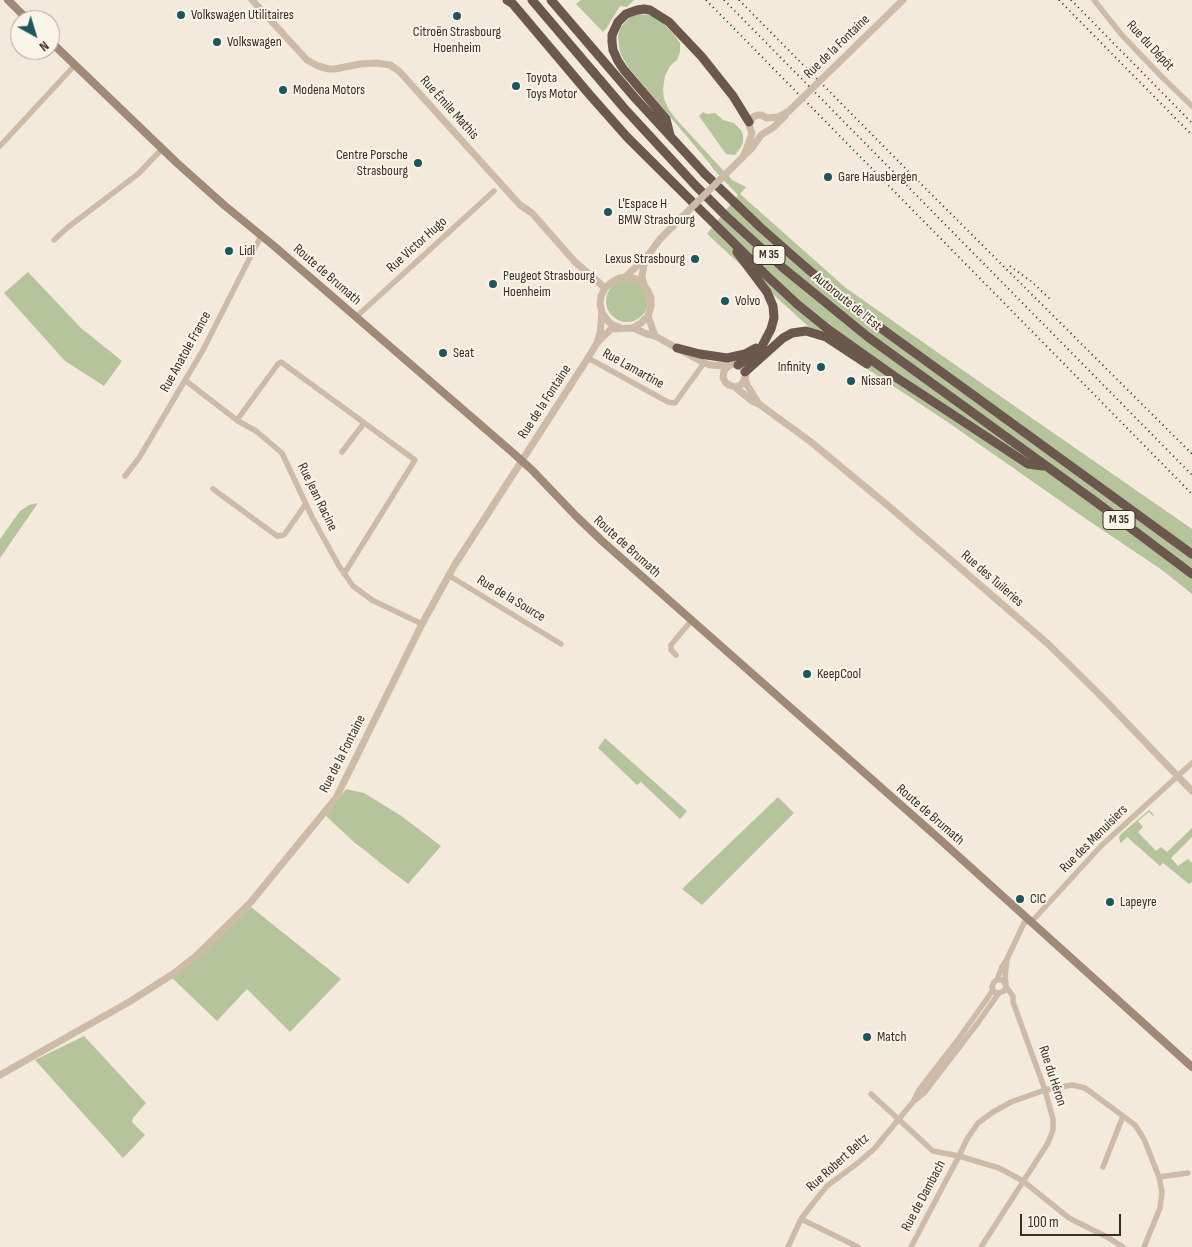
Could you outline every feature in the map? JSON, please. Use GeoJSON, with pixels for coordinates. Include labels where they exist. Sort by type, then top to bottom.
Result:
{"type":"FeatureCollection","features":[{"type":"Feature","properties":{"kind":"highway","name":"Autoroute de l’Est"},"geometry":{"type":"LineString","coordinates":[[532,0],[618,102],[701,191],[758,245],[868,337],[1192,574]]}},
{"type":"Feature","properties":{"kind":"highway","name":"Autoroute de l’Est"},"geometry":{"type":"LineString","coordinates":[[551,0],[629,91],[705,174],[760,227],[832,290],[886,332],[1192,554]]}},
{"type":"Feature","properties":{"kind":"highway"},"geometry":{"type":"LineString","coordinates":[[510,1],[627,137],[797,304],[894,376],[1028,464],[1046,467]]}},
{"type":"Feature","properties":{"kind":"highway"},"geometry":{"type":"LineString","coordinates":[[671,137],[666,119],[624,70],[613,50],[612,35],[618,22],[626,14],[637,10],[650,10],[669,22],[702,56],[733,96],[749,122]]}},
{"type":"Feature","properties":{"kind":"highway"},"geometry":{"type":"LineString","coordinates":[[717,226],[767,292],[774,318],[766,341],[754,355],[733,366]]}},
{"type":"Feature","properties":{"kind":"highway"},"geometry":{"type":"LineString","coordinates":[[745,376],[783,338],[792,333],[806,331],[826,337],[883,373],[894,376]]}},
{"type":"Feature","properties":{"kind":"highway"},"geometry":{"type":"LineString","coordinates":[[677,348],[728,358],[751,352],[766,341]]}},
{"type":"Feature","properties":{"kind":"main road","name":"Route de Brumath"},"geometry":{"type":"LineString","coordinates":[[60,51],[162,149],[224,205],[522,461],[596,536],[805,720],[1192,1067]]}},
{"type":"Feature","properties":{"kind":"street","name":"Rue Émile Mathis"},"geometry":{"type":"LineString","coordinates":[[252,0],[303,56],[318,66],[335,69],[376,63],[390,65],[399,71],[520,205],[532,213],[575,262],[605,288]]}},
{"type":"Feature","properties":{"kind":"street","name":"Rue de la Fontaine"},"geometry":{"type":"LineString","coordinates":[[597,343],[602,313],[601,296],[605,288],[619,278],[623,278],[646,258],[660,239],[752,148],[761,136],[774,127],[903,0]]}},
{"type":"Feature","properties":{"kind":"street","name":"Rue du Dépôt"},"geometry":{"type":"LineString","coordinates":[[1094,0],[1121,34],[1192,106]]}},
{"type":"Feature","properties":{"kind":"street"},"geometry":{"type":"LineString","coordinates":[[0,146],[75,65]]}},
{"type":"Feature","properties":{"kind":"street","name":"Rue de la Fontaine"},"geometry":{"type":"LineString","coordinates":[[749,122],[752,117],[758,115],[767,118],[778,117],[789,111]]}},
{"type":"Feature","properties":{"kind":"street"},"geometry":{"type":"LineString","coordinates":[[767,118],[770,124],[769,130]]}},
{"type":"Feature","properties":{"kind":"street"},"geometry":{"type":"LineString","coordinates":[[749,122],[749,128],[752,133],[761,136]]}},
{"type":"Feature","properties":{"kind":"street","name":"Rue de la Fontaine"},"geometry":{"type":"LineString","coordinates":[[743,157],[752,133]]}},
{"type":"Feature","properties":{"kind":"street"},"geometry":{"type":"LineString","coordinates":[[54,240],[138,174],[162,149]]}},
{"type":"Feature","properties":{"kind":"street","name":"Rue Victor Hugo"},"geometry":{"type":"LineString","coordinates":[[356,317],[494,191]]}},
{"type":"Feature","properties":{"kind":"street","name":"Rue Anatole France"},"geometry":{"type":"LineString","coordinates":[[125,476],[139,458],[204,350],[261,236]]}},
{"type":"Feature","properties":{"kind":"street"},"geometry":{"type":"LineString","coordinates":[[644,285],[642,276],[646,258]]}},
{"type":"Feature","properties":{"kind":"street"},"geometry":{"type":"LineString","coordinates":[[602,313],[608,322],[620,328],[633,328],[648,316],[651,298],[648,290],[636,279],[623,278]]}},
{"type":"Feature","properties":{"kind":"street"},"geometry":{"type":"LineString","coordinates":[[648,316],[655,336]]}},
{"type":"Feature","properties":{"kind":"street","name":"Rue de la Fontaine"},"geometry":{"type":"LineString","coordinates":[[0,1075],[129,1002],[173,974],[196,956],[250,903],[336,798],[448,575],[597,343],[611,329],[620,328]]}},
{"type":"Feature","properties":{"kind":"street","name":"Rue des Tuileries"},"geometry":{"type":"LineString","coordinates":[[633,328],[655,336],[707,364],[724,378],[726,383],[735,387],[811,442],[892,509],[1048,644],[1192,791]]}},
{"type":"Feature","properties":{"kind":"street","name":"Rue Lamartine"},"geometry":{"type":"LineString","coordinates":[[588,358],[668,402],[675,403],[707,364]]}},
{"type":"Feature","properties":{"kind":"street"},"geometry":{"type":"LineString","coordinates":[[237,420],[281,362],[415,460],[344,574]]}},
{"type":"Feature","properties":{"kind":"street","name":"Rue des Tuileries"},"geometry":{"type":"LineString","coordinates":[[707,364],[741,366],[747,385],[759,404]]}},
{"type":"Feature","properties":{"kind":"street"},"geometry":{"type":"LineString","coordinates":[[724,378],[724,371],[733,366]]}},
{"type":"Feature","properties":{"kind":"street"},"geometry":{"type":"LineString","coordinates":[[735,387],[741,385],[745,376]]}},
{"type":"Feature","properties":{"kind":"street","name":"Rue Jean Racine"},"geometry":{"type":"LineString","coordinates":[[186,381],[237,420],[256,431],[282,453],[305,505],[344,574],[353,586],[366,596],[422,624]]}},
{"type":"Feature","properties":{"kind":"street"},"geometry":{"type":"LineString","coordinates":[[342,452],[364,423]]}},
{"type":"Feature","properties":{"kind":"street"},"geometry":{"type":"LineString","coordinates":[[213,490],[277,536],[284,535],[305,505]]}},
{"type":"Feature","properties":{"kind":"street","name":"Rue de la Source"},"geometry":{"type":"LineString","coordinates":[[448,575],[561,644]]}},
{"type":"Feature","properties":{"kind":"street"},"geometry":{"type":"LineString","coordinates":[[676,654],[671,650],[671,645],[691,621]]}},
{"type":"Feature","properties":{"kind":"street","name":"Rue des Menuisiers"},"geometry":{"type":"LineString","coordinates":[[1029,921],[1034,919],[1101,846],[1192,763]]}},
{"type":"Feature","properties":{"kind":"street","name":"Rue Robert Beltz"},"geometry":{"type":"LineString","coordinates":[[788,1247],[801,1219],[814,1202],[828,1186],[874,1149],[899,1120],[919,1090],[990,996],[993,984],[997,980],[1024,923],[1029,921]]}},
{"type":"Feature","properties":{"kind":"street","name":"Rue Robert Beltz"},"geometry":{"type":"LineString","coordinates":[[912,1102],[924,1093],[994,1000],[1000,993],[1004,992],[1007,959]]}},
{"type":"Feature","properties":{"kind":"street"},"geometry":{"type":"LineString","coordinates":[[997,980],[1002,980],[1006,985]]}},
{"type":"Feature","properties":{"kind":"street","name":"Rue du Héron"},"geometry":{"type":"LineString","coordinates":[[981,1247],[1048,1143],[1053,1130],[1053,1119],[1045,1090],[1013,996],[1006,985]]}},
{"type":"Feature","properties":{"kind":"street"},"geometry":{"type":"LineString","coordinates":[[993,989],[994,992],[1008,996],[1014,1002]]}},
{"type":"Feature","properties":{"kind":"street","name":"Rue de Dambach"},"geometry":{"type":"LineString","coordinates":[[911,1247],[967,1139],[978,1123],[1012,1102],[1045,1090],[1072,1085],[1085,1088],[1123,1116],[1135,1126],[1144,1139],[1159,1177],[1162,1192],[1160,1208],[1144,1247]]}},
{"type":"Feature","properties":{"kind":"street"},"geometry":{"type":"LineString","coordinates":[[871,1094],[933,1151],[959,1156],[999,1168],[1023,1181],[1069,1218],[1123,1247]]}},
{"type":"Feature","properties":{"kind":"street"},"geometry":{"type":"LineString","coordinates":[[1103,1167],[1123,1116]]}},
{"type":"Feature","properties":{"kind":"street"},"geometry":{"type":"LineString","coordinates":[[1159,1177],[1188,1173]]}},
{"type":"Feature","properties":{"kind":"street"},"geometry":{"type":"LineString","coordinates":[[801,1219],[858,1247]]}},
{"type":"Feature","properties":{"kind":"green space"},"geometry":{"type":"Polygon","coordinates":[[[581,0],[634,0],[627,7],[620,6],[603,32],[576,4],[581,0]]]}},
{"type":"Feature","properties":{"kind":"green space"},"geometry":{"type":"Polygon","coordinates":[[[638,14],[651,15],[663,23],[680,43],[680,52],[677,60],[670,66],[665,76],[664,99],[675,118],[732,180],[746,187],[740,194],[846,288],[1192,529],[1192,594],[1162,570],[949,423],[822,339],[707,234],[738,195],[714,170],[629,68],[621,55],[618,36],[621,27],[629,18],[638,14]]]}},
{"type":"Feature","properties":{"kind":"green space"},"geometry":{"type":"Polygon","coordinates":[[[703,112],[707,114],[715,113],[723,120],[734,123],[741,130],[743,142],[735,155],[726,154],[699,116],[703,112]]]}},
{"type":"Feature","properties":{"kind":"green space"},"geometry":{"type":"Polygon","coordinates":[[[28,272],[81,328],[122,361],[104,386],[65,361],[4,293],[28,272]]]}},
{"type":"Feature","properties":{"kind":"green space"},"geometry":{"type":"Polygon","coordinates":[[[623,280],[631,280],[642,286],[648,301],[642,316],[631,322],[623,322],[612,316],[606,305],[606,297],[612,286],[623,280]]]}},
{"type":"Feature","properties":{"kind":"green space"},"geometry":{"type":"Polygon","coordinates":[[[38,503],[0,558],[0,539],[20,511],[29,505],[38,503]]]}},
{"type":"Feature","properties":{"kind":"green space"},"geometry":{"type":"Polygon","coordinates":[[[605,738],[687,811],[680,819],[641,782],[637,785],[598,748],[605,738]]]}},
{"type":"Feature","properties":{"kind":"green space"},"geometry":{"type":"Polygon","coordinates":[[[346,789],[364,793],[400,815],[441,846],[408,884],[355,843],[326,816],[346,789]]]}},
{"type":"Feature","properties":{"kind":"green space"},"geometry":{"type":"Polygon","coordinates":[[[778,797],[794,813],[702,905],[682,889],[778,797]]]}},
{"type":"Feature","properties":{"kind":"green space"},"geometry":{"type":"Polygon","coordinates":[[[1149,810],[1154,815],[1149,812],[1138,821],[1143,827],[1138,832],[1156,851],[1161,847],[1167,852],[1192,828],[1192,837],[1171,858],[1178,866],[1188,859],[1192,863],[1192,882],[1189,884],[1163,863],[1160,866],[1127,837],[1120,842],[1120,835],[1149,810]]]}},
{"type":"Feature","properties":{"kind":"green space"},"geometry":{"type":"Polygon","coordinates":[[[251,907],[341,979],[290,1032],[247,989],[217,1021],[172,978],[198,958],[251,907]]]}},
{"type":"Feature","properties":{"kind":"green space"},"geometry":{"type":"Polygon","coordinates":[[[84,1036],[146,1103],[133,1118],[132,1122],[145,1135],[123,1158],[35,1060],[84,1036]]]}},
{"type":"Feature","properties":{"kind":"railway"},"geometry":{"type":"LineString","coordinates":[[706,0],[1192,494]]}},
{"type":"Feature","properties":{"kind":"railway"},"geometry":{"type":"LineString","coordinates":[[724,0],[1192,475]]}},
{"type":"Feature","properties":{"kind":"railway"},"geometry":{"type":"LineString","coordinates":[[739,0],[1192,454]]}},
{"type":"Feature","properties":{"kind":"railway"},"geometry":{"type":"LineString","coordinates":[[1059,0],[1192,135]]}},
{"type":"Feature","properties":{"kind":"railway"},"geometry":{"type":"LineString","coordinates":[[1071,0],[1192,123]]}},
{"type":"Feature","properties":{"kind":"railway"},"geometry":{"type":"LineString","coordinates":[[1010,266],[1032,282],[1051,300]]}},
{"type":"Feature","properties":{"kind":"place","name":"Volkswagen Utilitaires"},"geometry":{"type":"Point","coordinates":[181,15]}},
{"type":"Feature","properties":{"kind":"place","name":"Citroën Strasbourg Hoenheim"},"geometry":{"type":"Point","coordinates":[457,16]}},
{"type":"Feature","properties":{"kind":"place","name":"Volkswagen"},"geometry":{"type":"Point","coordinates":[217,42]}},
{"type":"Feature","properties":{"kind":"place","name":"Toyota Toys Motor"},"geometry":{"type":"Point","coordinates":[516,86]}},
{"type":"Feature","properties":{"kind":"place","name":"Modena Motors"},"geometry":{"type":"Point","coordinates":[283,90]}},
{"type":"Feature","properties":{"kind":"place","name":"Centre Porsche Strasbourg"},"geometry":{"type":"Point","coordinates":[418,163]}},
{"type":"Feature","properties":{"kind":"place","name":"Gare Hausbergen"},"geometry":{"type":"Point","coordinates":[828,177]}},
{"type":"Feature","properties":{"kind":"place","name":"L'Espace H BMW Strasbourg"},"geometry":{"type":"Point","coordinates":[608,212]}},
{"type":"Feature","properties":{"kind":"place","name":"Lidl"},"geometry":{"type":"Point","coordinates":[229,251]}},
{"type":"Feature","properties":{"kind":"place","name":"Lexus Strasbourg"},"geometry":{"type":"Point","coordinates":[695,259]}},
{"type":"Feature","properties":{"kind":"place","name":"Peugeot Strasbourg Hoenheim"},"geometry":{"type":"Point","coordinates":[493,284]}},
{"type":"Feature","properties":{"kind":"place","name":"Volvo"},"geometry":{"type":"Point","coordinates":[725,301]}},
{"type":"Feature","properties":{"kind":"place","name":"Seat"},"geometry":{"type":"Point","coordinates":[443,353]}},
{"type":"Feature","properties":{"kind":"place","name":"Infinity"},"geometry":{"type":"Point","coordinates":[821,367]}},
{"type":"Feature","properties":{"kind":"place","name":"Nissan"},"geometry":{"type":"Point","coordinates":[851,381]}},
{"type":"Feature","properties":{"kind":"place","name":"KeepCool"},"geometry":{"type":"Point","coordinates":[807,674]}},
{"type":"Feature","properties":{"kind":"place","name":"CIC"},"geometry":{"type":"Point","coordinates":[1020,899]}},
{"type":"Feature","properties":{"kind":"place","name":"Lapeyre"},"geometry":{"type":"Point","coordinates":[1110,902]}},
{"type":"Feature","properties":{"kind":"place","name":"Match"},"geometry":{"type":"Point","coordinates":[867,1037]}}]}
